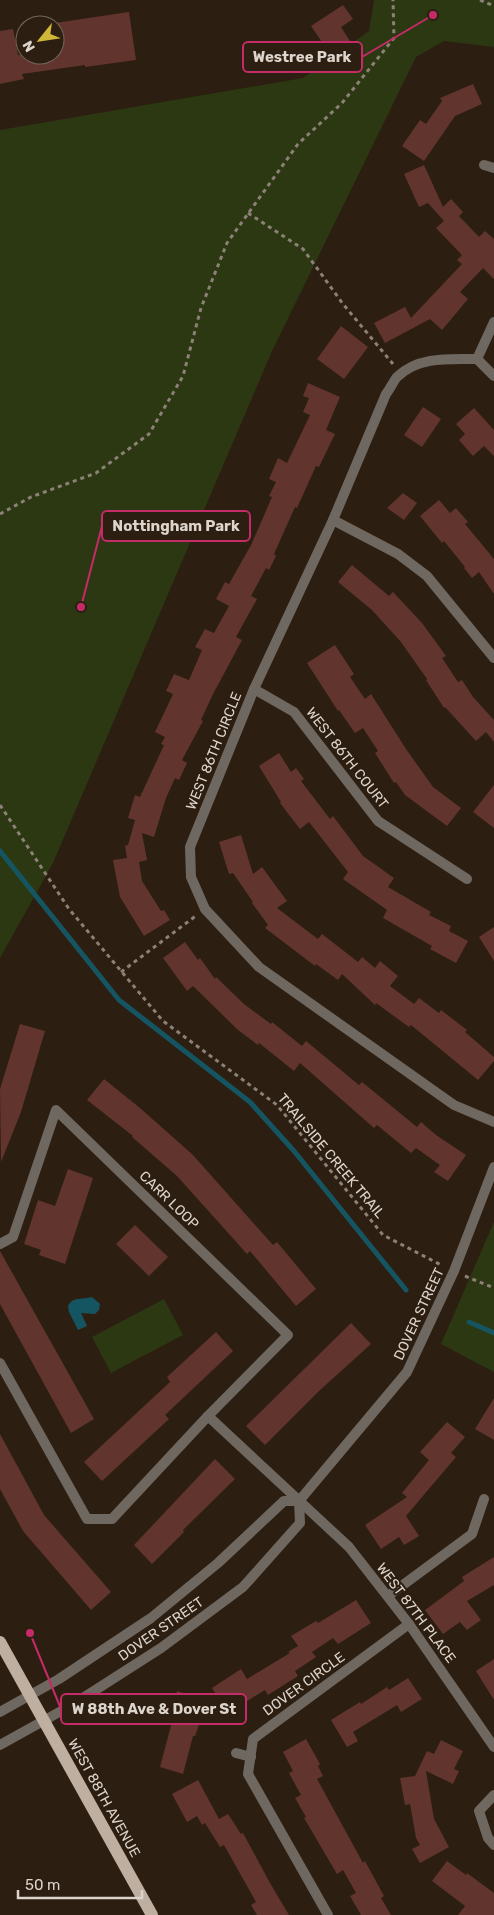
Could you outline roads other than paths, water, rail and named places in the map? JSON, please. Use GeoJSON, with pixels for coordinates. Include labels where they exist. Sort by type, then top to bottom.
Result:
{"type":"FeatureCollection","features":[{"type":"Feature","properties":{"kind":"main road","name":"WEST 88TH AVENUE"},"geometry":{"type":"LineString","coordinates":[[0,1642],[152,1915]]}},
{"type":"Feature","properties":{"kind":"street"},"geometry":{"type":"LineString","coordinates":[[494,322],[477,359],[494,376]]}},
{"type":"Feature","properties":{"kind":"street","name":"WEST 86TH CIRCLE"},"geometry":{"type":"LineString","coordinates":[[477,359],[431,360],[414,366],[398,377],[386,394],[333,520],[254,689],[190,847],[191,877],[205,909],[259,967],[454,1105],[494,1122]]}},
{"type":"Feature","properties":{"kind":"street"},"geometry":{"type":"LineString","coordinates":[[333,520],[398,554],[427,576],[494,658]]}},
{"type":"Feature","properties":{"kind":"street","name":"WEST 86TH COURT"},"geometry":{"type":"LineString","coordinates":[[254,689],[294,712],[378,821],[467,879]]}},
{"type":"Feature","properties":{"kind":"street","name":"CARR LOOP"},"geometry":{"type":"LineString","coordinates":[[0,1244],[13,1237],[56,1110],[288,1335],[208,1416],[112,1519],[87,1519],[0,1363]]}},
{"type":"Feature","properties":{"kind":"street","name":"DOVER STREET"},"geometry":{"type":"LineString","coordinates":[[0,1745],[72,1705],[161,1648],[243,1587],[300,1523],[302,1503],[407,1372],[454,1271],[494,1167]]}},
{"type":"Feature","properties":{"kind":"street"},"geometry":{"type":"LineString","coordinates":[[208,1416],[302,1503]]}},
{"type":"Feature","properties":{"kind":"street"},"geometry":{"type":"LineString","coordinates":[[388,1596],[472,1534],[484,1499]]}},
{"type":"Feature","properties":{"kind":"street","name":"DOVER STREET"},"geometry":{"type":"LineString","coordinates":[[0,1712],[63,1676],[152,1618],[218,1564],[284,1501],[302,1503]]}},
{"type":"Feature","properties":{"kind":"street","name":"WEST 87TH PLACE"},"geometry":{"type":"LineString","coordinates":[[302,1503],[349,1547],[388,1596],[494,1746]]}},
{"type":"Feature","properties":{"kind":"street","name":"DOVER CIRCLE"},"geometry":{"type":"LineString","coordinates":[[328,1915],[248,1774],[253,1739],[409,1624]]}},
{"type":"Feature","properties":{"kind":"street"},"geometry":{"type":"LineString","coordinates":[[236,1753],[250,1757]]}},
{"type":"Feature","properties":{"kind":"street"},"geometry":{"type":"LineString","coordinates":[[494,1795],[479,1811],[488,1838],[494,1845]]}},
{"type":"Feature","properties":{"kind":"water"},"geometry":{"type":"Polygon","coordinates":[[[92,1297],[100,1304],[99,1310],[95,1314],[81,1313],[87,1326],[78,1330],[68,1306],[75,1300],[92,1297]]]}},
{"type":"Feature","properties":{"kind":"waterway"},"geometry":{"type":"LineString","coordinates":[[0,851],[119,1000],[250,1102],[294,1151],[406,1290]]}},
{"type":"Feature","properties":{"kind":"waterway"},"geometry":{"type":"LineString","coordinates":[[469,1322],[494,1333]]}},
{"type":"Feature","properties":{"kind":"place","name":"Westree Park"},"geometry":{"type":"Point","coordinates":[433,15]}},
{"type":"Feature","properties":{"kind":"place","name":"Nottingham Park"},"geometry":{"type":"Point","coordinates":[81,607]}},
{"type":"Feature","properties":{"kind":"place","name":"W 88th Ave & Dover St"},"geometry":{"type":"Point","coordinates":[30,1633]}}]}
